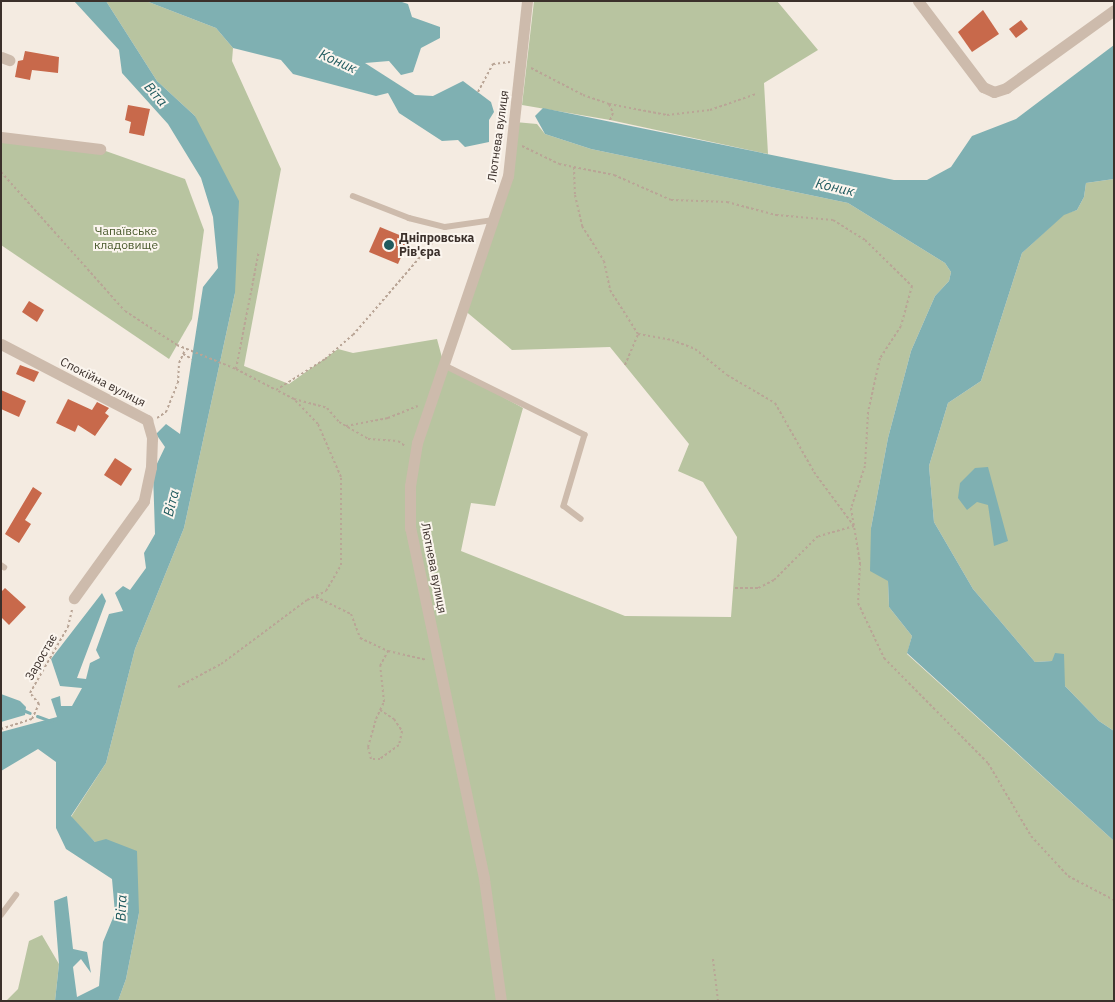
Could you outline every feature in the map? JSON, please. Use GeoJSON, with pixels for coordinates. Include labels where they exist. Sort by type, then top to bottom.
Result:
{"type":"FeatureCollection","features":[{"type":"Feature","properties":{"kind":"street","name":"Лютнева вулиця"},"geometry":{"type":"LineString","coordinates":[[501,1001],[484,878],[410,528],[417,443],[508,176],[528,1]]}},
{"type":"Feature","properties":{"kind":"street"},"geometry":{"type":"LineString","coordinates":[[918,1],[983,88],[994,92],[1006,88],[1114,10]]}},
{"type":"Feature","properties":{"kind":"street"},"geometry":{"type":"LineString","coordinates":[[1,137],[100,149]]}},
{"type":"Feature","properties":{"kind":"street","name":"Спокійна вулиця"},"geometry":{"type":"LineString","coordinates":[[1,344],[148,420],[152,438],[144,501],[74,598]]}},
{"type":"Feature","properties":{"kind":"lane"},"geometry":{"type":"LineString","coordinates":[[353,196],[409,218],[445,227],[494,220]]}},
{"type":"Feature","properties":{"kind":"lane"},"geometry":{"type":"LineString","coordinates":[[444,365],[585,434],[564,506],[581,519]]}},
{"type":"Feature","properties":{"kind":"lane"},"geometry":{"type":"LineString","coordinates":[[1,915],[16,895]]}},
{"type":"Feature","properties":{"kind":"path"},"geometry":{"type":"LineString","coordinates":[[478,92],[493,64],[504,61],[521,63],[582,95],[609,104],[667,115],[710,110],[756,94]]}},
{"type":"Feature","properties":{"kind":"path"},"geometry":{"type":"LineString","coordinates":[[609,104],[612,113],[610,120]]}},
{"type":"Feature","properties":{"kind":"path"},"geometry":{"type":"LineString","coordinates":[[512,141],[559,164],[614,175],[671,200],[727,202],[776,214],[833,220],[865,240],[912,286],[901,326],[880,358],[868,412],[865,466],[851,508],[860,563],[858,603],[884,658],[988,763],[1031,836],[1068,876],[1114,900]]}},
{"type":"Feature","properties":{"kind":"path"},"geometry":{"type":"LineString","coordinates":[[574,167],[575,195],[582,226],[604,261],[610,290],[638,334],[672,340],[695,349],[727,375],[775,403],[814,472],[854,526]]}},
{"type":"Feature","properties":{"kind":"path"},"geometry":{"type":"LineString","coordinates":[[1,172],[125,311],[185,350],[192,351],[236,369],[294,399],[327,408],[346,426],[368,439],[384,443],[398,441],[407,449],[407,455],[414,462]]}},
{"type":"Feature","properties":{"kind":"path"},"geometry":{"type":"LineString","coordinates":[[276,390],[289,384],[338,349],[396,287],[445,227]]}},
{"type":"Feature","properties":{"kind":"path"},"geometry":{"type":"LineString","coordinates":[[236,369],[259,251]]}},
{"type":"Feature","properties":{"kind":"path"},"geometry":{"type":"LineString","coordinates":[[625,365],[638,334]]}},
{"type":"Feature","properties":{"kind":"path"},"geometry":{"type":"LineString","coordinates":[[148,420],[158,418],[166,412],[178,383],[185,350]]}},
{"type":"Feature","properties":{"kind":"path"},"geometry":{"type":"LineString","coordinates":[[183,354],[192,358]]}},
{"type":"Feature","properties":{"kind":"path"},"geometry":{"type":"LineString","coordinates":[[178,687],[220,664],[307,600],[316,597],[326,590],[341,565],[341,477],[318,424],[294,399]]}},
{"type":"Feature","properties":{"kind":"path"},"geometry":{"type":"LineString","coordinates":[[346,426],[388,418],[432,399]]}},
{"type":"Feature","properties":{"kind":"path"},"geometry":{"type":"LineString","coordinates":[[733,588],[758,588],[774,580],[818,536],[854,526]]}},
{"type":"Feature","properties":{"kind":"path"},"geometry":{"type":"LineString","coordinates":[[316,597],[351,614],[360,638],[388,650],[439,661]]}},
{"type":"Feature","properties":{"kind":"path","name":"Заростає"},"geometry":{"type":"LineString","coordinates":[[1,729],[32,719],[39,704],[30,693],[68,627],[74,598]]}},
{"type":"Feature","properties":{"kind":"path"},"geometry":{"type":"LineString","coordinates":[[380,710],[394,718],[402,731],[399,745],[380,759],[371,759],[368,747],[380,710],[384,702],[380,666],[388,650]]}},
{"type":"Feature","properties":{"kind":"path"},"geometry":{"type":"LineString","coordinates":[[713,960],[718,1001]]}},
{"type":"Feature","properties":{"kind":"green space"},"geometry":{"type":"Polygon","coordinates":[[[106,1],[146,1],[216,28],[233,48],[232,61],[281,169],[244,366],[289,384],[338,349],[353,353],[437,339],[444,365],[523,408],[495,506],[471,503],[461,551],[625,616],[731,617],[737,537],[703,482],[678,471],[689,444],[610,347],[512,350],[463,309],[508,176],[515,122],[537,124],[545,134],[591,149],[848,203],[945,263],[951,272],[949,281],[935,296],[911,351],[888,438],[871,528],[888,581],[889,607],[912,636],[907,654],[1114,841],[1114,1001],[118,1001],[126,979],[139,913],[95,842],[71,817],[106,763],[135,649],[184,528],[235,293],[195,116],[157,81],[106,1]]]}},
{"type":"Feature","properties":{"kind":"green space"},"geometry":{"type":"Polygon","coordinates":[[[534,1],[777,1],[818,50],[764,83],[768,154],[610,120],[522,105],[534,1]]]}},
{"type":"Feature","properties":{"kind":"green space","name":"Чапаївське кладовище"},"geometry":{"type":"Polygon","coordinates":[[[1,137],[100,149],[185,179],[204,230],[192,319],[169,359],[1,245],[1,137]]]}},
{"type":"Feature","properties":{"kind":"green space"},"geometry":{"type":"Polygon","coordinates":[[[1114,179],[1114,731],[1099,721],[1065,686],[1052,661],[1035,662],[973,589],[934,522],[929,466],[948,403],[981,381],[1022,253],[1064,214],[1077,210],[1084,197],[1086,183],[1114,179]]]}},
{"type":"Feature","properties":{"kind":"green space"},"geometry":{"type":"Polygon","coordinates":[[[42,935],[59,964],[55,1001],[6,1001],[18,989],[29,941],[42,935]]]}},
{"type":"Feature","properties":{"kind":"water","name":"Віта"},"geometry":{"type":"Polygon","coordinates":[[[74,1],[106,1],[157,81],[195,116],[239,201],[235,293],[184,528],[135,649],[106,763],[71,816],[95,842],[106,839],[137,851],[139,913],[126,979],[118,1001],[55,1001],[59,964],[54,901],[67,896],[73,949],[87,952],[91,973],[81,959],[73,967],[77,997],[99,986],[103,942],[115,913],[112,879],[66,849],[56,828],[56,762],[38,749],[1,771],[1,732],[57,717],[51,699],[60,696],[61,706],[72,706],[82,688],[60,686],[51,659],[102,593],[106,601],[77,678],[86,679],[90,663],[100,658],[96,650],[109,614],[123,611],[115,593],[123,586],[130,590],[146,568],[144,553],[155,534],[153,472],[165,447],[156,434],[166,424],[180,434],[203,287],[218,268],[213,217],[201,178],[168,124],[122,73],[119,50],[74,1]]]}},
{"type":"Feature","properties":{"kind":"water","name":"Коник"},"geometry":{"type":"Polygon","coordinates":[[[146,1],[399,1],[408,4],[412,17],[440,27],[440,38],[421,48],[413,72],[401,75],[389,61],[365,63],[415,95],[433,96],[463,81],[491,102],[494,112],[489,120],[489,142],[465,147],[458,140],[442,141],[399,113],[388,93],[376,96],[293,74],[281,60],[233,48],[216,28],[146,1]]]}},
{"type":"Feature","properties":{"kind":"water","name":"Коник"},"geometry":{"type":"Polygon","coordinates":[[[1114,45],[1114,179],[1086,183],[1084,197],[1077,210],[1064,215],[1022,253],[981,381],[948,403],[929,466],[934,522],[973,589],[1035,662],[1052,661],[1055,653],[1064,654],[1065,686],[1099,721],[1114,731],[1114,841],[907,653],[912,636],[889,607],[888,581],[870,571],[871,528],[888,438],[911,351],[935,296],[949,281],[951,272],[945,263],[848,203],[591,149],[545,134],[535,116],[543,108],[894,180],[927,180],[951,167],[972,136],[1016,119],[1114,45]]]}},
{"type":"Feature","properties":{"kind":"water"},"geometry":{"type":"Polygon","coordinates":[[[988,467],[1008,541],[994,546],[988,505],[977,502],[967,510],[958,498],[960,483],[975,468],[988,467]]]}},
{"type":"Feature","properties":{"kind":"water"},"geometry":{"type":"Polygon","coordinates":[[[1,694],[20,701],[26,707],[25,715],[1,722],[1,694]]]}},
{"type":"Feature","properties":{"kind":"building"},"geometry":{"type":"Polygon","coordinates":[[[983,10],[999,34],[972,52],[958,32],[983,10]]]}},
{"type":"Feature","properties":{"kind":"building"},"geometry":{"type":"Polygon","coordinates":[[[1021,20],[1028,29],[1016,38],[1009,29],[1021,20]]]}},
{"type":"Feature","properties":{"kind":"building"},"geometry":{"type":"Polygon","coordinates":[[[25,51],[59,57],[58,73],[32,70],[30,80],[15,77],[18,61],[23,60],[25,51]]]}},
{"type":"Feature","properties":{"kind":"building"},"geometry":{"type":"Polygon","coordinates":[[[128,105],[150,109],[144,136],[129,133],[131,122],[125,120],[128,105]]]}},
{"type":"Feature","properties":{"kind":"building","name":"Дніпровська Рів'єра"},"geometry":{"type":"Polygon","coordinates":[[[380,227],[409,239],[398,264],[369,252],[380,227]]]}},
{"type":"Feature","properties":{"kind":"building"},"geometry":{"type":"Polygon","coordinates":[[[29,301],[44,310],[37,322],[22,312],[29,301]]]}},
{"type":"Feature","properties":{"kind":"building"},"geometry":{"type":"Polygon","coordinates":[[[20,365],[39,372],[34,382],[16,374],[20,365]]]}},
{"type":"Feature","properties":{"kind":"building"},"geometry":{"type":"Polygon","coordinates":[[[1,390],[26,401],[19,417],[1,409],[1,390]]]}},
{"type":"Feature","properties":{"kind":"building"},"geometry":{"type":"Polygon","coordinates":[[[68,399],[92,410],[97,402],[109,408],[105,413],[109,416],[95,436],[78,425],[75,432],[56,423],[68,399]]]}},
{"type":"Feature","properties":{"kind":"building"},"geometry":{"type":"Polygon","coordinates":[[[115,458],[132,469],[121,486],[104,475],[115,458]]]}},
{"type":"Feature","properties":{"kind":"building"},"geometry":{"type":"Polygon","coordinates":[[[33,487],[42,493],[25,520],[31,524],[19,543],[5,534],[33,487]]]}},
{"type":"Feature","properties":{"kind":"building"},"geometry":{"type":"Polygon","coordinates":[[[5,588],[26,607],[9,625],[1,617],[1,592],[5,588]]]}},
{"type":"Feature","properties":{"kind":"waterway"},"geometry":{"type":"LineString","coordinates":[[25,711],[30,713]]}},
{"type":"Feature","properties":{"kind":"waterway"},"geometry":{"type":"LineString","coordinates":[[37,716],[51,721]]}},
{"type":"Feature","properties":{"kind":"place","name":"Дніпровська Рів'єра"},"geometry":{"type":"Point","coordinates":[389,245]}}]}
